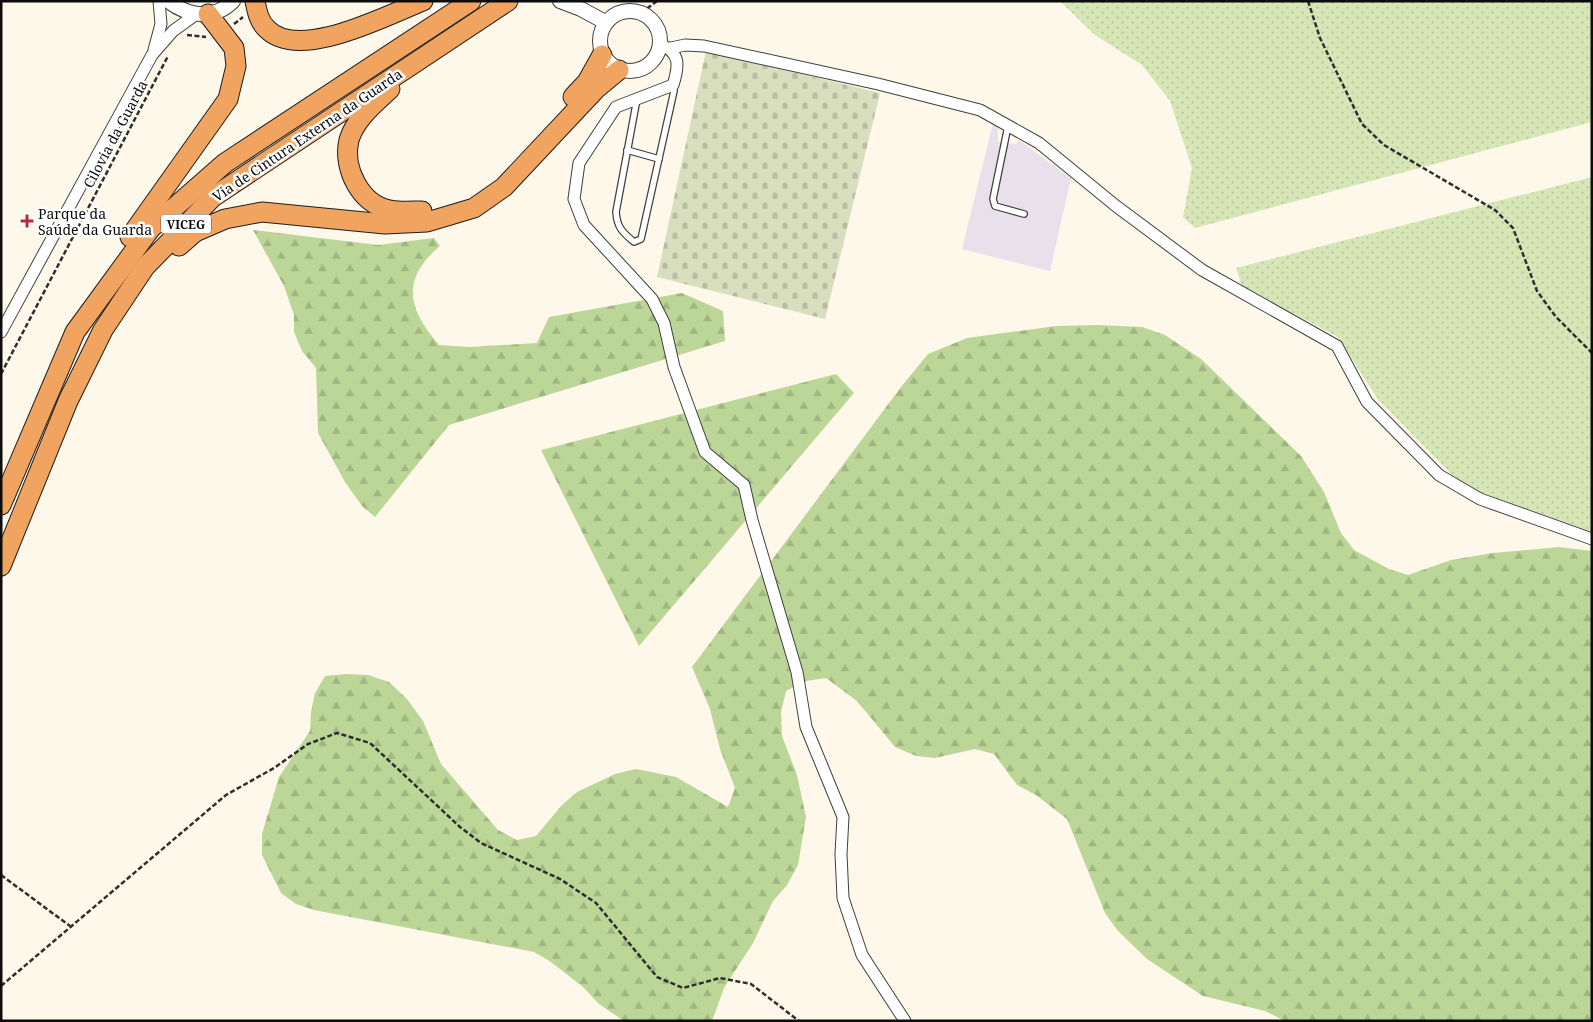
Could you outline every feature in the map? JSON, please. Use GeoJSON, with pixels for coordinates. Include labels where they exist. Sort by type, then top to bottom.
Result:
{"type":"FeatureCollection","features":[{"type":"Feature","properties":{"kind":"highway"},"geometry":{"type":"LineString","coordinates":[[255,3],[258,16],[267,30],[285,39],[311,41],[346,31],[423,1]]}},
{"type":"Feature","properties":{"kind":"highway","name":"Via de Cintura Externa da Guarda"},"geometry":{"type":"LineString","coordinates":[[1,505],[74,332],[151,228],[225,163],[471,1]]}},
{"type":"Feature","properties":{"kind":"highway","name":"Via de Cintura Externa da Guarda"},"geometry":{"type":"LineString","coordinates":[[1,566],[68,401],[102,330],[145,267],[213,197],[508,1]]}},
{"type":"Feature","properties":{"kind":"highway"},"geometry":{"type":"LineString","coordinates":[[74,332],[105,273],[228,99],[236,66],[234,48],[224,33],[201,14]]}},
{"type":"Feature","properties":{"kind":"highway"},"geometry":{"type":"LineString","coordinates":[[424,56],[362,116],[349,140],[350,172],[368,198],[390,210],[427,211],[468,198],[498,177],[587,82],[602,55]]}},
{"type":"Feature","properties":{"kind":"highway"},"geometry":{"type":"LineString","coordinates":[[102,330],[154,268],[195,232],[225,218],[262,212],[394,224],[427,222],[474,208],[504,188],[596,89],[619,70]]}},
{"type":"Feature","properties":{"kind":"street"},"geometry":{"type":"LineString","coordinates":[[1,332],[152,55],[161,24],[159,1]]}},
{"type":"Feature","properties":{"kind":"street"},"geometry":{"type":"LineString","coordinates":[[168,1],[201,14]]}},
{"type":"Feature","properties":{"kind":"street"},"geometry":{"type":"LineString","coordinates":[[152,55],[173,31],[201,14],[233,1]]}},
{"type":"Feature","properties":{"kind":"street"},"geometry":{"type":"LineString","coordinates":[[560,1],[606,22]]}},
{"type":"Feature","properties":{"kind":"street"},"geometry":{"type":"LineString","coordinates":[[905,1021],[862,955],[843,898],[841,854],[843,817],[806,727],[797,672],[752,520],[744,485],[705,452],[674,367],[664,323],[652,299],[584,225],[574,199],[579,163],[598,131],[616,107],[673,85],[677,70],[676,57],[665,46],[656,25],[641,13],[622,12],[606,22],[599,38],[602,55],[612,66],[619,70],[628,72],[646,68],[665,46],[704,46],[878,84],[980,110],[1039,143],[1116,206],[1202,270],[1337,346],[1367,402],[1439,475],[1480,499],[1592,540]]}},
{"type":"Feature","properties":{"kind":"lane"},"geometry":{"type":"LineString","coordinates":[[638,97],[616,212],[616,224],[621,232],[634,242],[641,239],[674,91],[673,85]]}},
{"type":"Feature","properties":{"kind":"lane"},"geometry":{"type":"LineString","coordinates":[[1008,126],[993,199],[995,206],[1024,214]]}},
{"type":"Feature","properties":{"kind":"lane"},"geometry":{"type":"LineString","coordinates":[[628,150],[659,159]]}},
{"type":"Feature","properties":{"kind":"path"},"geometry":{"type":"LineString","coordinates":[[641,13],[657,1]]}},
{"type":"Feature","properties":{"kind":"path"},"geometry":{"type":"LineString","coordinates":[[1308,1],[1320,38],[1362,124],[1384,145],[1495,210],[1513,228],[1537,291],[1556,318],[1592,353]]}},
{"type":"Feature","properties":{"kind":"path"},"geometry":{"type":"LineString","coordinates":[[186,35],[202,35],[215,41],[255,3]]}},
{"type":"Feature","properties":{"kind":"path","name":"Cilovia da Guarda"},"geometry":{"type":"LineString","coordinates":[[1,374],[169,55]]}},
{"type":"Feature","properties":{"kind":"path"},"geometry":{"type":"LineString","coordinates":[[1,986],[226,795],[274,768],[308,744],[337,733],[370,743],[460,827],[482,843],[560,879],[596,903],[657,977],[683,988],[720,978],[750,984],[799,1021]]}},
{"type":"Feature","properties":{"kind":"path"},"geometry":{"type":"LineString","coordinates":[[1,875],[71,927]]}},
{"type":"Feature","properties":{"kind":"shaded area"},"geometry":{"type":"Polygon","coordinates":[[[993,123],[998,125],[998,142],[1016,144],[1019,140],[1071,178],[1050,271],[962,249],[993,123]]]}},
{"type":"Feature","properties":{"kind":"green space"},"geometry":{"type":"Polygon","coordinates":[[[1060,1],[1592,1],[1592,122],[1195,228],[1183,217],[1192,168],[1170,101],[1142,65],[1095,35],[1060,1]]]}},
{"type":"Feature","properties":{"kind":"green space"},"geometry":{"type":"Polygon","coordinates":[[[706,51],[880,93],[825,319],[657,277],[706,51]]]}},
{"type":"Feature","properties":{"kind":"green space"},"geometry":{"type":"Polygon","coordinates":[[[1592,177],[1592,532],[1482,493],[1453,476],[1377,398],[1338,337],[1242,286],[1236,268],[1592,177]]]}},
{"type":"Feature","properties":{"kind":"green space"},"geometry":{"type":"Polygon","coordinates":[[[253,230],[378,245],[434,238],[440,246],[427,258],[419,270],[414,282],[413,294],[420,319],[439,345],[469,347],[537,343],[549,317],[682,293],[723,311],[725,341],[449,425],[375,517],[362,506],[345,482],[318,433],[316,368],[302,351],[294,332],[294,315],[284,286],[253,230]]]}},
{"type":"Feature","properties":{"kind":"green space"},"geometry":{"type":"Polygon","coordinates":[[[1056,326],[1142,327],[1165,335],[1201,359],[1301,456],[1324,492],[1341,533],[1354,550],[1389,569],[1408,575],[1451,560],[1493,553],[1559,547],[1592,551],[1592,1021],[1285,1021],[1265,1011],[1203,996],[1147,959],[1118,931],[1105,913],[1067,819],[1036,795],[1017,785],[994,754],[975,749],[935,758],[916,756],[895,747],[857,701],[826,678],[806,681],[786,691],[781,712],[782,736],[797,775],[806,817],[798,865],[787,885],[773,901],[753,943],[724,988],[712,1021],[624,1021],[599,1004],[583,987],[551,962],[534,952],[314,910],[296,904],[281,893],[262,855],[262,834],[279,777],[310,731],[315,693],[325,676],[346,674],[368,675],[389,682],[407,699],[423,721],[441,764],[498,830],[517,840],[536,836],[562,805],[577,792],[615,774],[636,769],[676,777],[728,807],[735,788],[720,749],[710,709],[692,667],[901,387],[928,354],[967,338],[1056,326]]]}},
{"type":"Feature","properties":{"kind":"green space"},"geometry":{"type":"Polygon","coordinates":[[[836,374],[854,393],[639,646],[541,450],[836,374]]]}},
{"type":"Feature","properties":{"kind":"place","name":"Parque da Saúde da Guarda"},"geometry":{"type":"Point","coordinates":[27,221]}}]}
